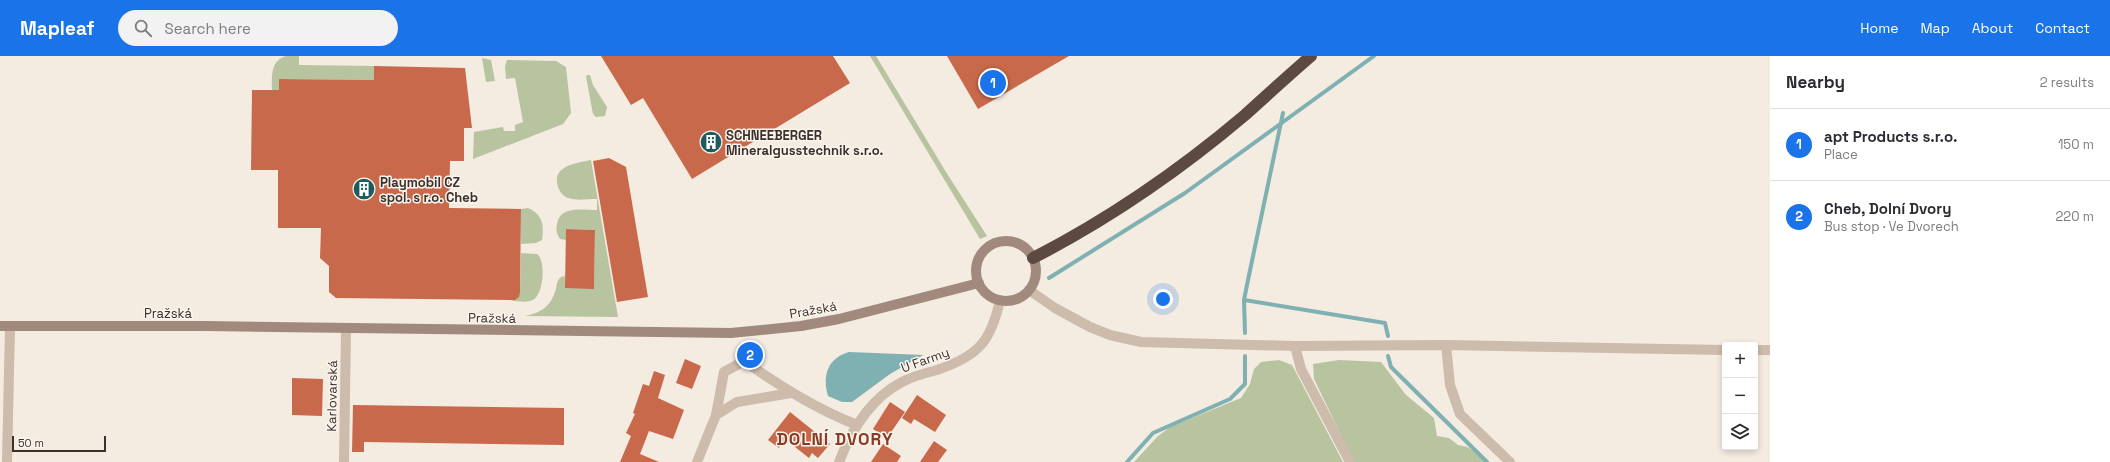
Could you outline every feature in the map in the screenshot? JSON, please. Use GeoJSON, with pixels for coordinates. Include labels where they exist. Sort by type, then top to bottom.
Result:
{"type":"FeatureCollection","features":[{"type":"Feature","properties":{"kind":"highway"},"geometry":{"type":"LineString","coordinates":[[1033,258],[1069,239],[1113,212],[1173,171],[1244,115],[1307,59],[1316,56]]}},
{"type":"Feature","properties":{"kind":"main road"},"geometry":{"type":"LineString","coordinates":[[1012,241],[1021,244],[1033,258],[1036,274],[1029,290],[1016,299],[1000,300],[984,291],[976,276],[977,261],[986,248],[994,243],[1012,241]]}},
{"type":"Feature","properties":{"kind":"main road","name":"Pražská"},"geometry":{"type":"LineString","coordinates":[[5,326],[205,326],[731,333],[802,326],[839,319],[979,283]]}},
{"type":"Feature","properties":{"kind":"street"},"geometry":{"type":"LineString","coordinates":[[1029,290],[1060,311],[1090,327],[1128,340],[1156,343],[1295,346],[1446,345],[1722,350]]}},
{"type":"Feature","properties":{"kind":"street","name":"U Farmy"},"geometry":{"type":"LineString","coordinates":[[839,462],[848,439],[857,425],[877,402],[894,386],[914,376],[958,361],[972,354],[988,336],[995,323],[1000,300]]}},
{"type":"Feature","properties":{"kind":"street"},"geometry":{"type":"LineString","coordinates":[[5,326],[7,462]]}},
{"type":"Feature","properties":{"kind":"street","name":"Karlovarská"},"geometry":{"type":"LineString","coordinates":[[344,462],[346,329]]}},
{"type":"Feature","properties":{"kind":"street"},"geometry":{"type":"LineString","coordinates":[[1446,345],[1450,385],[1460,414],[1510,462]]}},
{"type":"Feature","properties":{"kind":"street"},"geometry":{"type":"LineString","coordinates":[[1295,346],[1300,369],[1350,462]]}},
{"type":"Feature","properties":{"kind":"street"},"geometry":{"type":"LineString","coordinates":[[1758,350],[1770,350]]}},
{"type":"Feature","properties":{"kind":"street"},"geometry":{"type":"LineString","coordinates":[[696,462],[716,416],[724,372],[744,361],[791,393],[836,417],[857,425]]}},
{"type":"Feature","properties":{"kind":"street"},"geometry":{"type":"LineString","coordinates":[[716,416],[737,402],[791,393]]}},
{"type":"Feature","properties":{"kind":"green space"},"geometry":{"type":"Polygon","coordinates":[[[286,56],[299,56],[299,65],[374,66],[374,80],[280,79],[279,90],[272,90],[272,74],[275,65],[277,61],[286,56]]]}},
{"type":"Feature","properties":{"kind":"green space"},"geometry":{"type":"Polygon","coordinates":[[[870,56],[876,56],[946,172],[987,236],[980,239],[870,56]]]}},
{"type":"Feature","properties":{"kind":"green space"},"geometry":{"type":"Polygon","coordinates":[[[482,58],[491,60],[495,81],[486,82],[482,58]]]}},
{"type":"Feature","properties":{"kind":"green space"},"geometry":{"type":"Polygon","coordinates":[[[507,60],[556,61],[566,67],[571,113],[563,124],[473,159],[474,132],[503,127],[504,131],[515,131],[515,125],[523,122],[515,78],[506,79],[505,66],[507,60]]]}},
{"type":"Feature","properties":{"kind":"green space"},"geometry":{"type":"Polygon","coordinates":[[[587,75],[590,75],[593,85],[607,107],[605,116],[596,117],[593,114],[586,77],[587,75]]]}},
{"type":"Feature","properties":{"kind":"green space"},"geometry":{"type":"Polygon","coordinates":[[[591,160],[618,317],[524,316],[536,313],[545,308],[554,295],[558,281],[561,277],[565,276],[565,288],[594,288],[595,230],[566,229],[566,240],[560,239],[556,230],[559,218],[567,211],[579,209],[597,210],[597,199],[582,200],[566,197],[560,191],[557,180],[558,174],[567,166],[591,160]]]}},
{"type":"Feature","properties":{"kind":"green space"},"geometry":{"type":"Polygon","coordinates":[[[528,208],[540,217],[543,230],[542,240],[536,243],[521,244],[521,209],[528,208]]]}},
{"type":"Feature","properties":{"kind":"green space"},"geometry":{"type":"Polygon","coordinates":[[[521,253],[537,254],[540,257],[543,270],[540,291],[537,297],[531,301],[525,302],[511,301],[517,298],[520,292],[521,253]]]}},
{"type":"Feature","properties":{"kind":"green space"},"geometry":{"type":"Polygon","coordinates":[[[1279,360],[1292,365],[1343,462],[1134,462],[1157,437],[1170,427],[1241,398],[1250,384],[1254,369],[1261,362],[1279,360]]]}},
{"type":"Feature","properties":{"kind":"green space"},"geometry":{"type":"Polygon","coordinates":[[[1339,360],[1381,362],[1406,395],[1434,418],[1437,436],[1449,438],[1458,445],[1467,447],[1478,453],[1485,462],[1354,462],[1314,379],[1313,364],[1339,360]]]}},
{"type":"Feature","properties":{"kind":"water"},"geometry":{"type":"Polygon","coordinates":[[[849,352],[923,355],[890,374],[852,402],[842,402],[828,396],[826,388],[826,374],[828,368],[836,358],[849,352]]]}},
{"type":"Feature","properties":{"kind":"building","name":"SCHNEEBERGER Mineralgusstechnik s.r.o."},"geometry":{"type":"Polygon","coordinates":[[[601,56],[833,56],[850,83],[692,179],[643,98],[631,105],[601,56]]]}},
{"type":"Feature","properties":{"kind":"building"},"geometry":{"type":"Polygon","coordinates":[[[947,56],[1069,56],[978,109],[947,56]]]}},
{"type":"Feature","properties":{"kind":"building","name":"Playmobil CZ spol. s r.o. Cheb"},"geometry":{"type":"Polygon","coordinates":[[[374,66],[465,68],[472,128],[464,128],[464,161],[450,161],[449,208],[521,209],[520,292],[519,297],[515,300],[336,298],[329,292],[329,266],[320,258],[321,228],[278,228],[278,170],[251,170],[252,90],[279,90],[279,79],[374,80],[374,66]]]}},
{"type":"Feature","properties":{"kind":"building"},"geometry":{"type":"Polygon","coordinates":[[[609,158],[626,167],[648,297],[617,302],[593,161],[609,158]]]}},
{"type":"Feature","properties":{"kind":"building"},"geometry":{"type":"Polygon","coordinates":[[[566,229],[595,230],[594,289],[565,288],[566,229]]]}},
{"type":"Feature","properties":{"kind":"building"},"geometry":{"type":"Polygon","coordinates":[[[685,359],[701,366],[692,389],[676,383],[685,359]]]}},
{"type":"Feature","properties":{"kind":"building"},"geometry":{"type":"Polygon","coordinates":[[[654,371],[665,375],[658,398],[684,410],[673,439],[649,431],[640,454],[659,462],[620,462],[631,436],[626,433],[635,414],[633,413],[643,384],[649,386],[654,371]]]}},
{"type":"Feature","properties":{"kind":"building"},"geometry":{"type":"Polygon","coordinates":[[[292,378],[323,379],[322,416],[292,415],[292,378]]]}},
{"type":"Feature","properties":{"kind":"building"},"geometry":{"type":"Polygon","coordinates":[[[917,395],[946,415],[935,432],[914,419],[911,424],[902,418],[917,395]]]}},
{"type":"Feature","properties":{"kind":"building"},"geometry":{"type":"Polygon","coordinates":[[[890,402],[905,412],[887,438],[873,429],[890,402]]]}},
{"type":"Feature","properties":{"kind":"building"},"geometry":{"type":"Polygon","coordinates":[[[353,405],[564,408],[564,445],[364,442],[364,452],[352,452],[353,405]]]}},
{"type":"Feature","properties":{"kind":"building"},"geometry":{"type":"Polygon","coordinates":[[[790,412],[830,444],[818,458],[812,453],[809,458],[785,439],[779,448],[768,440],[790,412]]]}},
{"type":"Feature","properties":{"kind":"building"},"geometry":{"type":"Polygon","coordinates":[[[934,441],[947,450],[938,462],[920,462],[934,441]]]}},
{"type":"Feature","properties":{"kind":"building"},"geometry":{"type":"Polygon","coordinates":[[[883,444],[901,456],[897,462],[871,462],[883,444]]]}},
{"type":"Feature","properties":{"kind":"waterway"},"geometry":{"type":"LineString","coordinates":[[1049,278],[1185,193],[1374,56]]}},
{"type":"Feature","properties":{"kind":"waterway"},"geometry":{"type":"LineString","coordinates":[[1245,333],[1244,300],[1283,113]]}},
{"type":"Feature","properties":{"kind":"waterway"},"geometry":{"type":"LineString","coordinates":[[1244,300],[1385,323],[1388,336]]}},
{"type":"Feature","properties":{"kind":"waterway"},"geometry":{"type":"LineString","coordinates":[[1127,462],[1153,433],[1230,399],[1245,384],[1245,356]]}},
{"type":"Feature","properties":{"kind":"waterway"},"geometry":{"type":"LineString","coordinates":[[1388,356],[1391,367],[1487,462]]}},
{"type":"Feature","properties":{"kind":"place","name":"apt Products s.r.o."},"geometry":{"type":"Point","coordinates":[993,83]}},
{"type":"Feature","properties":{"kind":"place","name":"SCHNEEBERGER Mineralgusstechnik s.r.o."},"geometry":{"type":"Point","coordinates":[711,142]}},
{"type":"Feature","properties":{"kind":"place","name":"Playmobil CZ spol. s r.o. Cheb"},"geometry":{"type":"Point","coordinates":[364,189]}},
{"type":"Feature","properties":{"kind":"place","name":"Cheb, Dolní Dvory"},"geometry":{"type":"Point","coordinates":[750,355]}},
{"type":"Feature","properties":{"kind":"district","name":"DOLNÍ DVORY"},"geometry":{"type":"Point","coordinates":[835,439]}}]}
